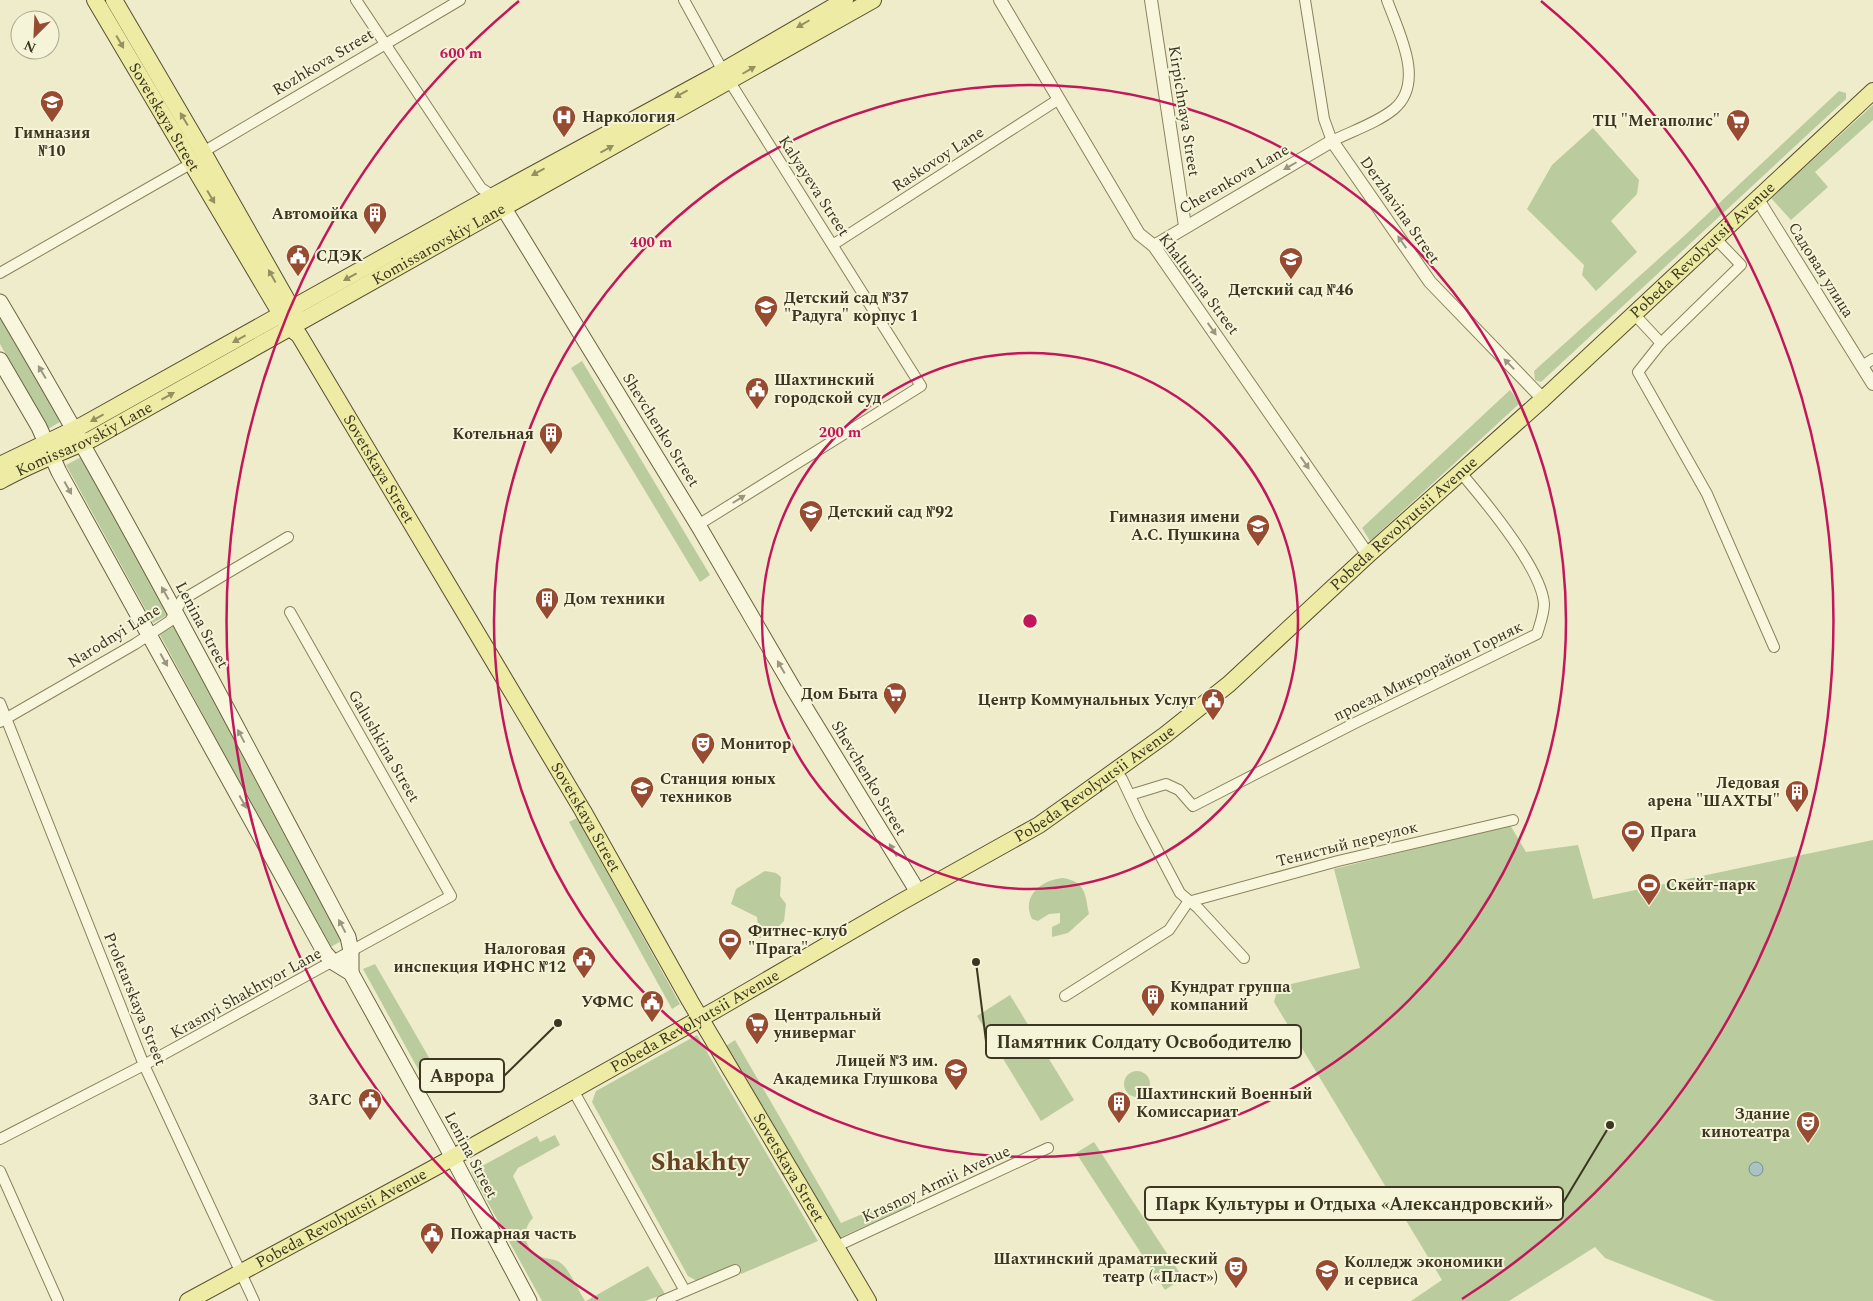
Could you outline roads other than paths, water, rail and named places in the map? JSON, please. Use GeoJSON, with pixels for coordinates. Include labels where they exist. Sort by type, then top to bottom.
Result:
{"type":"FeatureCollection","features":[{"type":"Feature","properties":{"kind":"main road","name":"Sovetskaya Street"},"geometry":{"type":"LineString","coordinates":[[95,0],[192,164],[292,322],[577,801],[700,1018],[868,1301]]}},
{"type":"Feature","properties":{"kind":"main road","name":"Sovetskaya Street"},"geometry":{"type":"LineString","coordinates":[[114,0],[203,152],[292,322]]}},
{"type":"Feature","properties":{"kind":"main road","name":"Komissarovskiy Lane"},"geometry":{"type":"LineString","coordinates":[[727,76],[845,0]]}},
{"type":"Feature","properties":{"kind":"main road","name":"Komissarovskiy Lane"},"geometry":{"type":"LineString","coordinates":[[0,481],[34,462],[49,451],[292,322],[498,202],[727,76],[873,0]]}},
{"type":"Feature","properties":{"kind":"main road","name":"Pobeda Revolyutsii Avenue"},"geometry":{"type":"LineString","coordinates":[[188,1301],[573,1090],[918,892],[1039,825],[1165,734],[1229,684],[1368,555],[1543,400],[1873,91]]}},
{"type":"Feature","properties":{"kind":"main road","name":"Shevchenko Street"},"geometry":{"type":"LineString","coordinates":[[498,202],[698,524],[793,688],[918,892]]}},
{"type":"Feature","properties":{"kind":"main road","name":"Lenina Street"},"geometry":{"type":"LineString","coordinates":[[0,302],[79,436],[176,613],[348,937],[351,951],[350,973]]}},
{"type":"Feature","properties":{"kind":"main road","name":"Lenina Street"},"geometry":{"type":"LineString","coordinates":[[0,360],[39,427],[49,451],[325,953],[333,962],[350,973],[529,1301]]}},
{"type":"Feature","properties":{"kind":"main road","name":"Komissarovskiy Lane"},"geometry":{"type":"LineString","coordinates":[[0,465],[28,450],[49,451]]}},
{"type":"Feature","properties":{"kind":"street","name":"Shevchenko Street"},"geometry":{"type":"LineString","coordinates":[[356,0],[481,188],[498,202]]}},
{"type":"Feature","properties":{"kind":"street","name":"Rozhkova Street"},"geometry":{"type":"LineString","coordinates":[[203,152],[383,43],[460,0]]}},
{"type":"Feature","properties":{"kind":"street","name":"Kalyayeva Street"},"geometry":{"type":"LineString","coordinates":[[684,0],[727,76],[834,244],[921,386],[698,524]]}},
{"type":"Feature","properties":{"kind":"street","name":"Khalturina Street"},"geometry":{"type":"LineString","coordinates":[[1000,0],[1139,234],[1154,246],[1368,555]]}},
{"type":"Feature","properties":{"kind":"street","name":"Kirpichnaya Street"},"geometry":{"type":"LineString","coordinates":[[1150,0],[1184,226]]}},
{"type":"Feature","properties":{"kind":"street","name":"Derzhavina Street"},"geometry":{"type":"LineString","coordinates":[[1305,0],[1324,119],[1332,141],[1430,282],[1543,400]]}},
{"type":"Feature","properties":{"kind":"street"},"geometry":{"type":"LineString","coordinates":[[1332,141],[1393,110],[1403,100],[1408,90],[1410,76],[1406,57],[1387,0]]}},
{"type":"Feature","properties":{"kind":"street","name":"Raskovoy Lane"},"geometry":{"type":"LineString","coordinates":[[834,244],[1059,99]]}},
{"type":"Feature","properties":{"kind":"street","name":"Cherenkova Lane"},"geometry":{"type":"LineString","coordinates":[[1154,246],[1184,226],[1332,141]]}},
{"type":"Feature","properties":{"kind":"street"},"geometry":{"type":"LineString","coordinates":[[0,272],[192,164]]}},
{"type":"Feature","properties":{"kind":"street","name":"Садовая улица"},"geometry":{"type":"LineString","coordinates":[[1757,198],[1868,363],[1873,384]]}},
{"type":"Feature","properties":{"kind":"street"},"geometry":{"type":"LineString","coordinates":[[1715,238],[1741,266],[1662,343],[1638,372],[1707,494],[1774,647]]}},
{"type":"Feature","properties":{"kind":"street"},"geometry":{"type":"LineString","coordinates":[[1634,314],[1662,343]]}},
{"type":"Feature","properties":{"kind":"street","name":"проезд Микрорайон Горняк"},"geometry":{"type":"LineString","coordinates":[[1130,795],[1166,784],[1179,790],[1193,806],[1355,723],[1537,634],[1542,620],[1544,602],[1532,571],[1508,533],[1460,473]]}},
{"type":"Feature","properties":{"kind":"street","name":"Narodnyi Lane"},"geometry":{"type":"LineString","coordinates":[[3,720],[135,644],[170,621],[182,600],[288,537]]}},
{"type":"Feature","properties":{"kind":"street","name":"Galushkina Street"},"geometry":{"type":"LineString","coordinates":[[290,612],[452,896]]}},
{"type":"Feature","properties":{"kind":"street","name":"Proletarskaya Street"},"geometry":{"type":"LineString","coordinates":[[0,703],[3,720],[144,1065],[254,1301]]}},
{"type":"Feature","properties":{"kind":"street"},"geometry":{"type":"LineString","coordinates":[[1115,770],[1122,779],[1180,893],[1188,902],[1198,908],[1244,958]]}},
{"type":"Feature","properties":{"kind":"street","name":"Тенистый переулок"},"geometry":{"type":"LineString","coordinates":[[1188,902],[1338,861],[1513,820]]}},
{"type":"Feature","properties":{"kind":"street","name":"Krasnyi Shakhtyor Lane"},"geometry":{"type":"LineString","coordinates":[[0,1139],[144,1065],[452,896]]}},
{"type":"Feature","properties":{"kind":"street"},"geometry":{"type":"LineString","coordinates":[[1065,996],[1169,930],[1188,902]]}},
{"type":"Feature","properties":{"kind":"street"},"geometry":{"type":"LineString","coordinates":[[573,1090],[686,1291]]}},
{"type":"Feature","properties":{"kind":"street","name":"Krasnoy Armii Avenue"},"geometry":{"type":"LineString","coordinates":[[837,1246],[1048,1148]]}},
{"type":"Feature","properties":{"kind":"street"},"geometry":{"type":"LineString","coordinates":[[0,1171],[58,1301]]}},
{"type":"Feature","properties":{"kind":"street"},"geometry":{"type":"LineString","coordinates":[[662,1301],[735,1270]]}},
{"type":"Feature","properties":{"kind":"water"},"geometry":{"type":"Polygon","coordinates":[[[1753,1162],[1759,1162],[1763,1169],[1759,1176],[1753,1176],[1749,1172],[1749,1166],[1753,1162]]]}},
{"type":"Feature","properties":{"kind":"place","name":"Гимназия №10"},"geometry":{"type":"Point","coordinates":[52,123]}},
{"type":"Feature","properties":{"kind":"place","name":"Наркология"},"geometry":{"type":"Point","coordinates":[564,138]}},
{"type":"Feature","properties":{"kind":"place","name":"ТЦ \"Мегаполис\""},"geometry":{"type":"Point","coordinates":[1738,142]}},
{"type":"Feature","properties":{"kind":"place","name":"Автомойка"},"geometry":{"type":"Point","coordinates":[375,235]}},
{"type":"Feature","properties":{"kind":"place","name":"СДЭК"},"geometry":{"type":"Point","coordinates":[298,277]}},
{"type":"Feature","properties":{"kind":"place","name":"Детский сад №46"},"geometry":{"type":"Point","coordinates":[1291,280]}},
{"type":"Feature","properties":{"kind":"place","name":"Детский сад №37 \"Радуга\" корпус 1"},"geometry":{"type":"Point","coordinates":[766,328]}},
{"type":"Feature","properties":{"kind":"place","name":"Шахтинский городской суд"},"geometry":{"type":"Point","coordinates":[757,410]}},
{"type":"Feature","properties":{"kind":"place","name":"Котельная"},"geometry":{"type":"Point","coordinates":[551,455]}},
{"type":"Feature","properties":{"kind":"place","name":"Детский сад №92"},"geometry":{"type":"Point","coordinates":[811,533]}},
{"type":"Feature","properties":{"kind":"place","name":"Гимназия имени А.С. Пушкина"},"geometry":{"type":"Point","coordinates":[1258,547]}},
{"type":"Feature","properties":{"kind":"place","name":"Дом техники"},"geometry":{"type":"Point","coordinates":[547,620]}},
{"type":"Feature","properties":{"kind":"place","name":"Дом Быта"},"geometry":{"type":"Point","coordinates":[895,715]}},
{"type":"Feature","properties":{"kind":"place","name":"Центр Коммунальных Услуг"},"geometry":{"type":"Point","coordinates":[1213,721]}},
{"type":"Feature","properties":{"kind":"place","name":"Монитор"},"geometry":{"type":"Point","coordinates":[703,765]}},
{"type":"Feature","properties":{"kind":"place","name":"Станция юных техников"},"geometry":{"type":"Point","coordinates":[642,809]}},
{"type":"Feature","properties":{"kind":"place","name":"Ледовая арена \"ШАХТЫ\""},"geometry":{"type":"Point","coordinates":[1797,813]}},
{"type":"Feature","properties":{"kind":"place","name":"Прага"},"geometry":{"type":"Point","coordinates":[1633,853]}},
{"type":"Feature","properties":{"kind":"place","name":"Скейт-парк"},"geometry":{"type":"Point","coordinates":[1649,906]}},
{"type":"Feature","properties":{"kind":"place","name":"Фитнес-клуб \"Прага\""},"geometry":{"type":"Point","coordinates":[730,961]}},
{"type":"Feature","properties":{"kind":"place","name":"Памятник Солдату Освободителю"},"geometry":{"type":"Point","coordinates":[976,962]}},
{"type":"Feature","properties":{"kind":"place","name":"Налоговая инспекция ИФНС №12"},"geometry":{"type":"Point","coordinates":[584,979]}},
{"type":"Feature","properties":{"kind":"place","name":"Кундрат группа компаний"},"geometry":{"type":"Point","coordinates":[1153,1017]}},
{"type":"Feature","properties":{"kind":"place","name":"Аврора"},"geometry":{"type":"Point","coordinates":[558,1023]}},
{"type":"Feature","properties":{"kind":"place","name":"УФМС"},"geometry":{"type":"Point","coordinates":[652,1023]}},
{"type":"Feature","properties":{"kind":"place","name":"Центральный универмаг"},"geometry":{"type":"Point","coordinates":[757,1045]}},
{"type":"Feature","properties":{"kind":"place","name":"Лицей №3 им. Академика Глушкова"},"geometry":{"type":"Point","coordinates":[956,1091]}},
{"type":"Feature","properties":{"kind":"place","name":"ЗАГС"},"geometry":{"type":"Point","coordinates":[370,1121]}},
{"type":"Feature","properties":{"kind":"place","name":"Шахтинский Военный Комиссариат"},"geometry":{"type":"Point","coordinates":[1119,1124]}},
{"type":"Feature","properties":{"kind":"place","name":"Парк Культуры и Отдыха «Александровский»"},"geometry":{"type":"Point","coordinates":[1610,1125]}},
{"type":"Feature","properties":{"kind":"place","name":"Здание кинотеатра"},"geometry":{"type":"Point","coordinates":[1808,1144]}},
{"type":"Feature","properties":{"kind":"place","name":"Пожарная часть"},"geometry":{"type":"Point","coordinates":[432,1255]}},
{"type":"Feature","properties":{"kind":"place","name":"Шахтинский драматический театр («Пласт»)"},"geometry":{"type":"Point","coordinates":[1236,1289]}},
{"type":"Feature","properties":{"kind":"place","name":"Колледж экономики и сервиса"},"geometry":{"type":"Point","coordinates":[1327,1292]}},
{"type":"Feature","properties":{"kind":"district","name":"Shakhty"},"geometry":{"type":"Point","coordinates":[700,1162]}}]}
